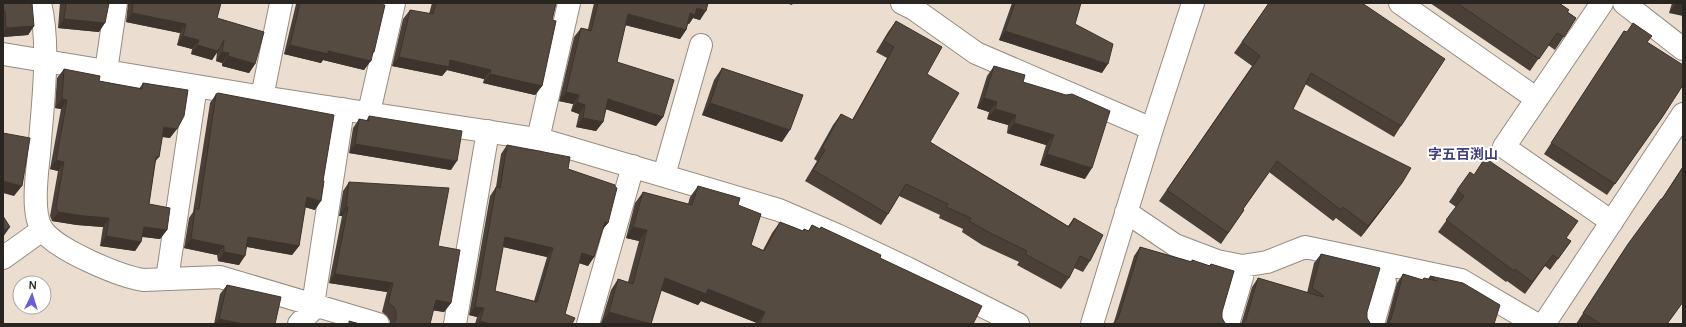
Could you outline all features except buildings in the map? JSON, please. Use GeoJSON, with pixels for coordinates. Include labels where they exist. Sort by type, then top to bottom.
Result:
{"type":"FeatureCollection","features":[{"type":"Feature","properties":{"kind":"street"},"geometry":{"type":"LineString","coordinates":[[40,3],[43,18],[45,61],[36,195],[37,213],[42,230],[54,241],[76,254],[125,276],[144,280],[220,278],[378,324]]}},
{"type":"Feature","properties":{"kind":"street"},"geometry":{"type":"LineString","coordinates":[[106,71],[116,3]]}},
{"type":"Feature","properties":{"kind":"street"},"geometry":{"type":"LineString","coordinates":[[262,97],[282,3]]}},
{"type":"Feature","properties":{"kind":"street"},"geometry":{"type":"LineString","coordinates":[[369,112],[394,3]]}},
{"type":"Feature","properties":{"kind":"street"},"geometry":{"type":"LineString","coordinates":[[538,139],[569,3]]}},
{"type":"Feature","properties":{"kind":"street"},"geometry":{"type":"LineString","coordinates":[[902,3],[914,9],[976,53],[1152,129]]}},
{"type":"Feature","properties":{"kind":"street"},"geometry":{"type":"LineString","coordinates":[[1092,324],[1152,129],[1193,3]]}},
{"type":"Feature","properties":{"kind":"street"},"geometry":{"type":"LineString","coordinates":[[1400,3],[1537,99]]}},
{"type":"Feature","properties":{"kind":"street"},"geometry":{"type":"LineString","coordinates":[[1602,3],[1504,147],[1612,222]]}},
{"type":"Feature","properties":{"kind":"street"},"geometry":{"type":"LineString","coordinates":[[1624,3],[1683,49]]}},
{"type":"Feature","properties":{"kind":"street"},"geometry":{"type":"LineString","coordinates":[[664,175],[701,45]]}},
{"type":"Feature","properties":{"kind":"street"},"geometry":{"type":"LineString","coordinates":[[3,54],[262,97],[369,112],[538,139],[779,210],[837,235],[900,265],[1018,324]]}},
{"type":"Feature","properties":{"kind":"street"},"geometry":{"type":"LineString","coordinates":[[167,279],[196,86]]}},
{"type":"Feature","properties":{"kind":"street"},"geometry":{"type":"LineString","coordinates":[[299,324],[311,311],[313,305],[343,109]]}},
{"type":"Feature","properties":{"kind":"street"},"geometry":{"type":"LineString","coordinates":[[1544,324],[1683,114]]}},
{"type":"Feature","properties":{"kind":"street"},"geometry":{"type":"LineString","coordinates":[[455,324],[488,131]]}},
{"type":"Feature","properties":{"kind":"street"},"geometry":{"type":"LineString","coordinates":[[588,324],[633,166]]}},
{"type":"Feature","properties":{"kind":"street"},"geometry":{"type":"LineString","coordinates":[[1126,212],[1175,245],[1217,261],[1242,266],[1267,262],[1305,247],[1460,280],[1536,324]]}},
{"type":"Feature","properties":{"kind":"street"},"geometry":{"type":"LineString","coordinates":[[3,258],[42,230]]}},
{"type":"Feature","properties":{"kind":"street"},"geometry":{"type":"LineString","coordinates":[[1228,324],[1242,277]]}},
{"type":"Feature","properties":{"kind":"street"},"geometry":{"type":"LineString","coordinates":[[1373,324],[1385,282]]}},
{"type":"Feature","properties":{"kind":"district","name":"字五百渕山"},"geometry":{"type":"Point","coordinates":[1463,154]}}]}
